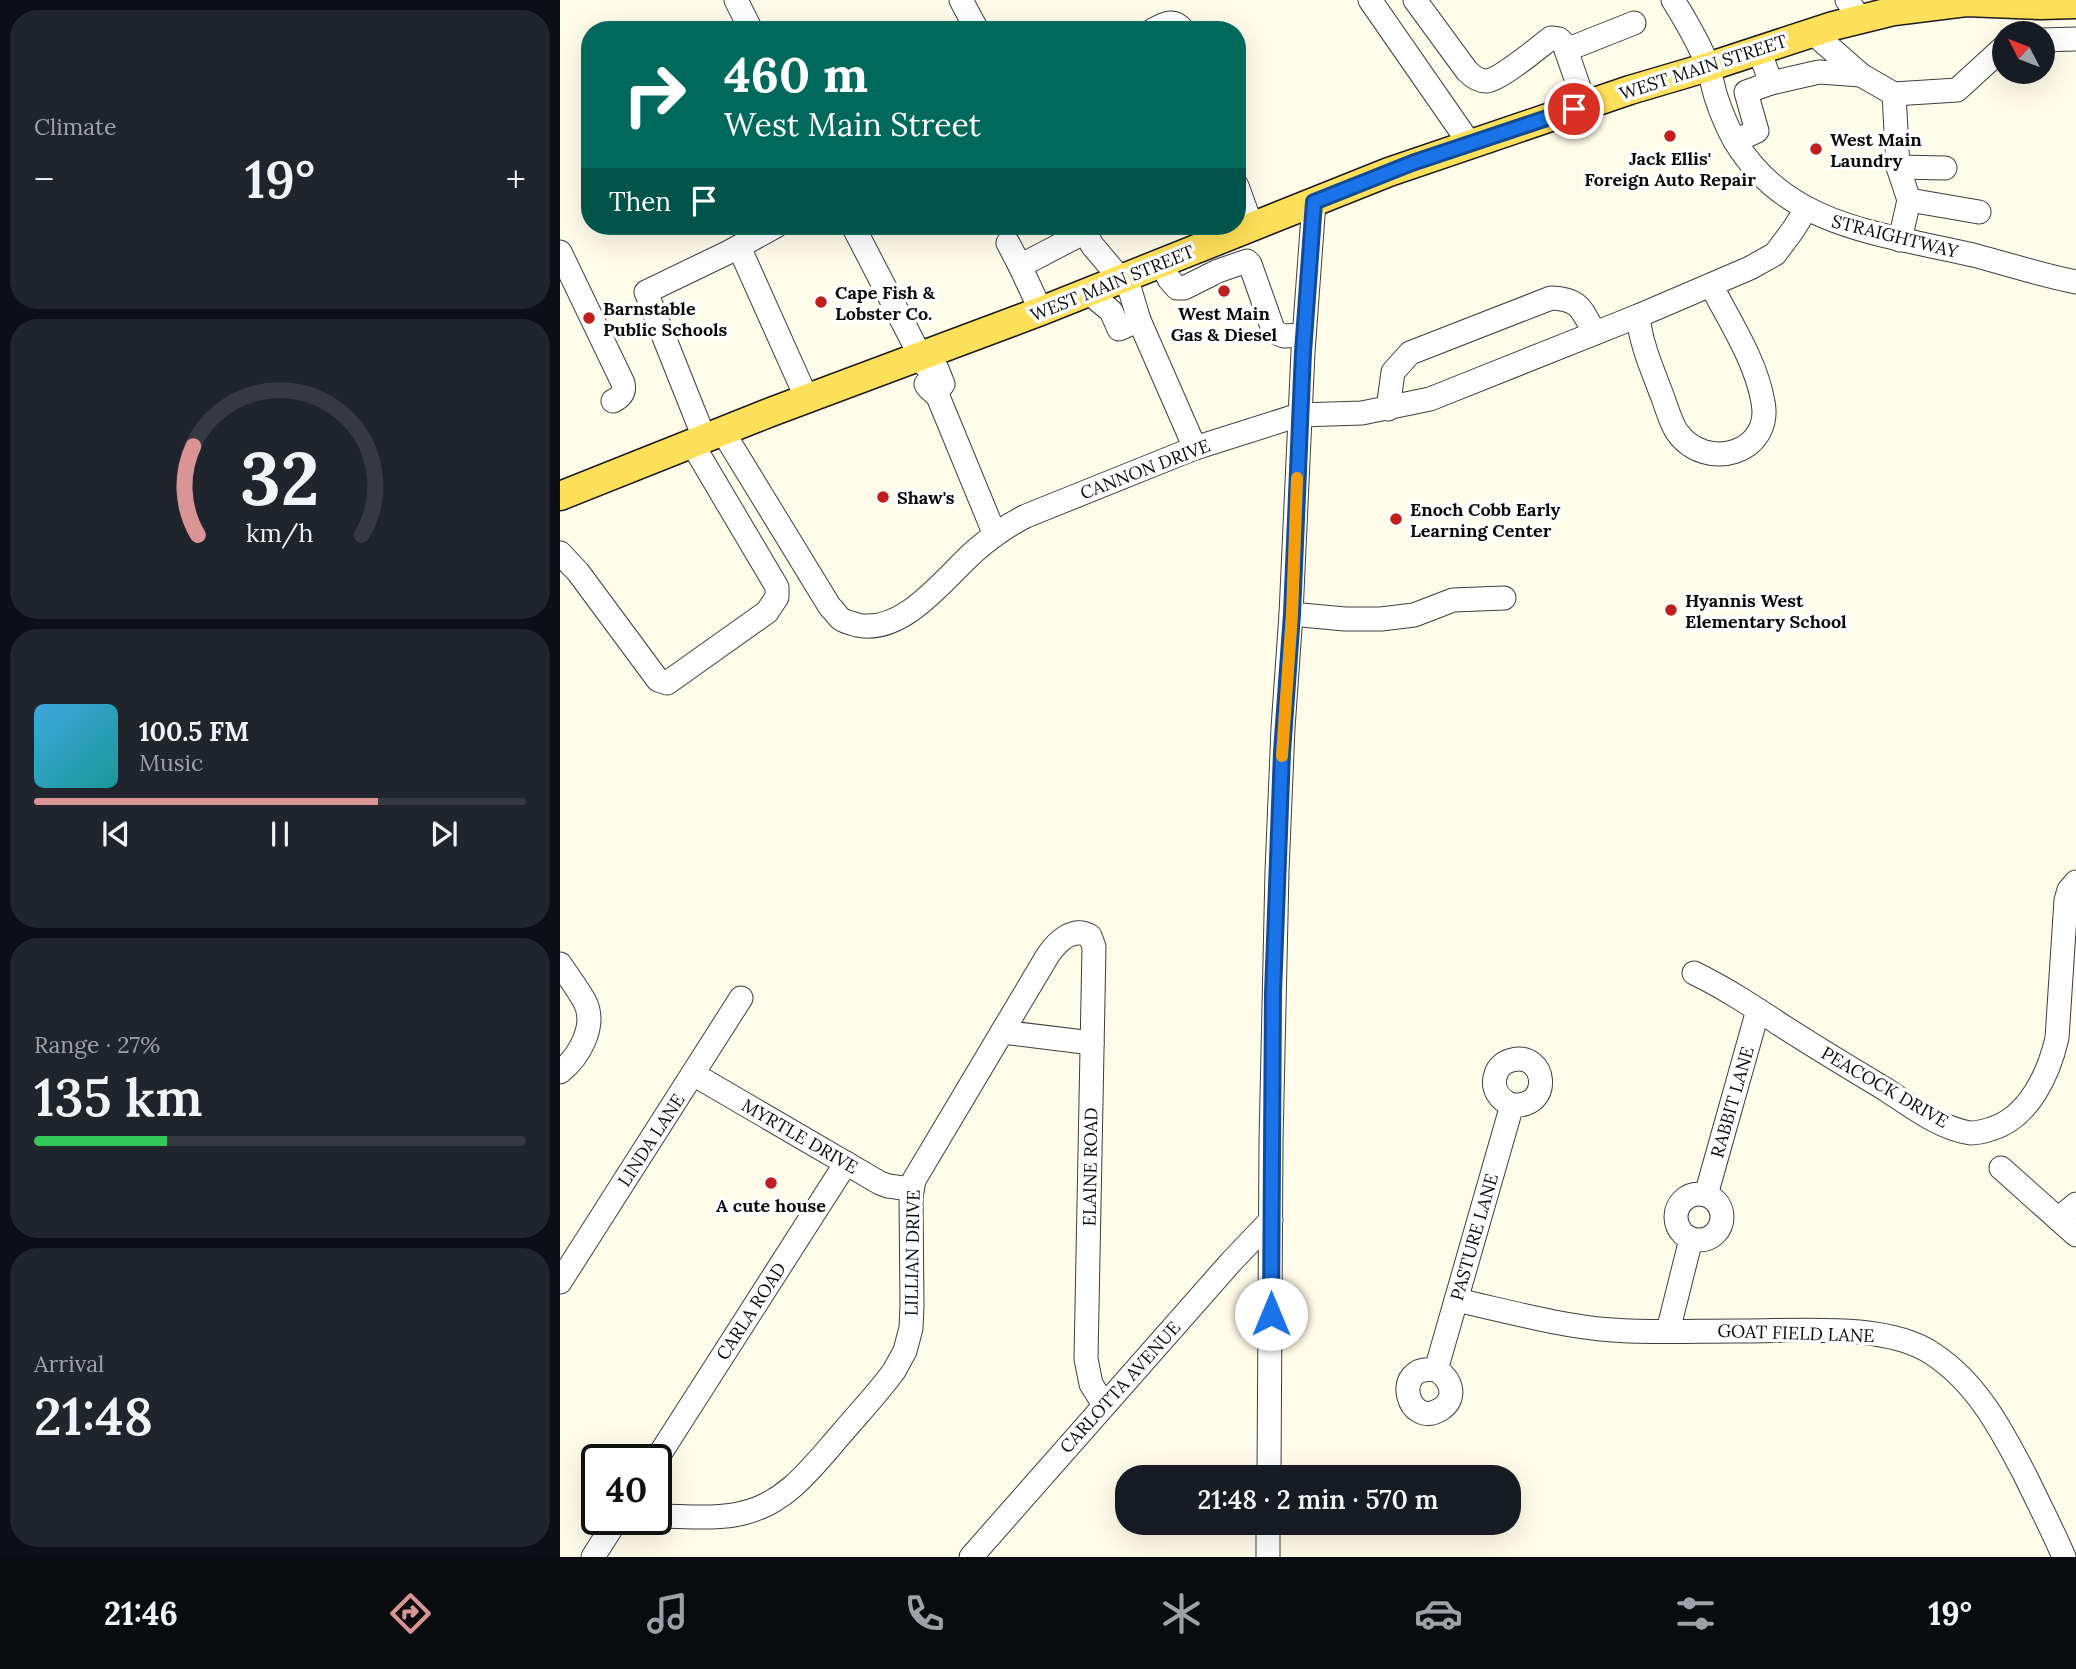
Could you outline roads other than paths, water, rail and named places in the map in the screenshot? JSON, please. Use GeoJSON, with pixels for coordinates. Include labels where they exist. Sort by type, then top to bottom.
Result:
{"type":"FeatureCollection","features":[{"type":"Feature","properties":{"kind":"main road","name":"WEST MAIN STREET"},"geometry":{"type":"LineString","coordinates":[[1246,230],[1400,168],[1812,32],[1853,10],[1894,11],[1966,1],[2076,4]]}},
{"type":"Feature","properties":{"kind":"main road","name":"WEST MAIN STREET"},"geometry":{"type":"LineString","coordinates":[[560,496],[807,399],[923,360],[1232,235]]}},
{"type":"Feature","properties":{"kind":"street"},"geometry":{"type":"LineString","coordinates":[[736,0],[746,21]]}},
{"type":"Feature","properties":{"kind":"street"},"geometry":{"type":"LineString","coordinates":[[961,0],[972,21]]}},
{"type":"Feature","properties":{"kind":"street"},"geometry":{"type":"LineString","coordinates":[[1370,0],[1470,144]]}},
{"type":"Feature","properties":{"kind":"street"},"geometry":{"type":"LineString","coordinates":[[1415,0],[1467,71],[1476,78],[1487,81],[1499,76],[1551,38],[1559,39],[1564,44],[1585,105]]}},
{"type":"Feature","properties":{"kind":"street","name":"STRAIGHTWAY"},"geometry":{"type":"LineString","coordinates":[[1673,0],[1708,67],[1716,97],[1735,141],[1761,175],[1784,195],[1801,198],[1838,222],[1900,240],[2076,282]]}},
{"type":"Feature","properties":{"kind":"street"},"geometry":{"type":"LineString","coordinates":[[2038,21],[2040,3]]}},
{"type":"Feature","properties":{"kind":"street"},"geometry":{"type":"LineString","coordinates":[[1566,50],[1634,23]]}},
{"type":"Feature","properties":{"kind":"street"},"geometry":{"type":"LineString","coordinates":[[1812,32],[1861,75],[1894,94],[1957,90],[1992,58]]}},
{"type":"Feature","properties":{"kind":"street"},"geometry":{"type":"LineString","coordinates":[[2055,40],[2076,39]]}},
{"type":"Feature","properties":{"kind":"street"},"geometry":{"type":"LineString","coordinates":[[1759,50],[1771,83]]}},
{"type":"Feature","properties":{"kind":"street"},"geometry":{"type":"LineString","coordinates":[[1801,198],[1766,163],[1745,92],[1819,72],[1861,75]]}},
{"type":"Feature","properties":{"kind":"street"},"geometry":{"type":"LineString","coordinates":[[1894,94],[1898,167],[1909,200],[1900,240]]}},
{"type":"Feature","properties":{"kind":"street"},"geometry":{"type":"LineString","coordinates":[[1735,141],[1757,131]]}},
{"type":"Feature","properties":{"kind":"street"},"geometry":{"type":"LineString","coordinates":[[1898,167],[1945,168]]}},
{"type":"Feature","properties":{"kind":"street","name":"CANNON DRIVE"},"geometry":{"type":"LineString","coordinates":[[707,439],[841,619],[865,626],[885,624],[901,617],[978,548],[1026,516],[1195,448],[1299,415],[1362,413],[1430,399],[1750,268],[1775,254],[1793,230],[1801,198]]}},
{"type":"Feature","properties":{"kind":"street"},"geometry":{"type":"LineString","coordinates":[[1909,200],[1979,212]]}},
{"type":"Feature","properties":{"kind":"street"},"geometry":{"type":"LineString","coordinates":[[1269,1465],[1277,871],[1283,728],[1292,614],[1299,415],[1314,202]]}},
{"type":"Feature","properties":{"kind":"street"},"geometry":{"type":"LineString","coordinates":[[560,553],[578,572],[658,680],[667,683],[767,612],[777,597],[777,587],[707,439],[646,292],[760,235]]}},
{"type":"Feature","properties":{"kind":"street"},"geometry":{"type":"LineString","coordinates":[[858,235],[923,360],[937,369],[943,384],[936,393],[995,535]]}},
{"type":"Feature","properties":{"kind":"street"},"geometry":{"type":"LineString","coordinates":[[1004,235],[1041,311]]}},
{"type":"Feature","properties":{"kind":"street"},"geometry":{"type":"LineString","coordinates":[[1020,266],[1081,235]]}},
{"type":"Feature","properties":{"kind":"street"},"geometry":{"type":"LineString","coordinates":[[1090,235],[1092,245],[1130,290],[1129,325]]}},
{"type":"Feature","properties":{"kind":"street"},"geometry":{"type":"LineString","coordinates":[[1245,235],[1247,261],[1274,332],[1284,336],[1304,335]]}},
{"type":"Feature","properties":{"kind":"street"},"geometry":{"type":"LineString","coordinates":[[739,247],[807,399]]}},
{"type":"Feature","properties":{"kind":"street"},"geometry":{"type":"LineString","coordinates":[[560,252],[623,383],[621,395],[613,401]]}},
{"type":"Feature","properties":{"kind":"street"},"geometry":{"type":"LineString","coordinates":[[1162,263],[1169,279],[1177,288],[1184,288],[1218,271],[1247,261]]}},
{"type":"Feature","properties":{"kind":"street"},"geometry":{"type":"LineString","coordinates":[[1638,316],[1640,336],[1678,433],[1696,449],[1713,455],[1731,453],[1752,441],[1763,427],[1764,404],[1753,369],[1711,285]]}},
{"type":"Feature","properties":{"kind":"street"},"geometry":{"type":"LineString","coordinates":[[1088,292],[1129,325],[1195,448]]}},
{"type":"Feature","properties":{"kind":"street"},"geometry":{"type":"LineString","coordinates":[[1388,409],[1393,372],[1410,353],[1550,298],[1567,298],[1578,306],[1595,333]]}},
{"type":"Feature","properties":{"kind":"street"},"geometry":{"type":"LineString","coordinates":[[1292,614],[1381,619],[1414,615],[1453,600],[1504,598]]}},
{"type":"Feature","properties":{"kind":"street","name":"PEACOCK DRIVE"},"geometry":{"type":"LineString","coordinates":[[1694,973],[1732,993],[1939,1122],[1972,1133],[1983,1131],[1997,1127],[2016,1116],[2039,1086],[2050,1062],[2057,1038],[2070,924],[2067,895],[2076,882]]}},
{"type":"Feature","properties":{"kind":"street","name":"LILLIAN DRIVE"},"geometry":{"type":"LineString","coordinates":[[672,1516],[731,1515],[773,1502],[806,1475],[888,1379],[905,1351],[911,1328],[911,1189],[919,1171],[1054,946],[1081,931]]}},
{"type":"Feature","properties":{"kind":"street","name":"ELAINE ROAD"},"geometry":{"type":"LineString","coordinates":[[1081,931],[1090,936],[1093,943],[1086,1359],[1091,1384],[1104,1405]]}},
{"type":"Feature","properties":{"kind":"street"},"geometry":{"type":"LineString","coordinates":[[560,964],[584,1001],[589,1018],[578,1052],[560,1072]]}},
{"type":"Feature","properties":{"kind":"street","name":"LINDA LANE"},"geometry":{"type":"LineString","coordinates":[[560,1282],[741,998]]}},
{"type":"Feature","properties":{"kind":"street","name":"RABBIT LANE"},"geometry":{"type":"LineString","coordinates":[[1706,1195],[1758,1010]]}},
{"type":"Feature","properties":{"kind":"street"},"geometry":{"type":"LineString","coordinates":[[1002,1032],[1092,1043]]}},
{"type":"Feature","properties":{"kind":"street","name":"MYRTLE DRIVE"},"geometry":{"type":"LineString","coordinates":[[693,1074],[888,1186],[911,1189]]}},
{"type":"Feature","properties":{"kind":"street","name":"PASTURE LANE"},"geometry":{"type":"LineString","coordinates":[[1436,1370],[1512,1105]]}},
{"type":"Feature","properties":{"kind":"street","name":"CARLA ROAD"},"geometry":{"type":"LineString","coordinates":[[666,1444],[846,1163]]}},
{"type":"Feature","properties":{"kind":"street"},"geometry":{"type":"LineString","coordinates":[[2001,1168],[2067,1212],[2076,1234]]}},
{"type":"Feature","properties":{"kind":"street"},"geometry":{"type":"LineString","coordinates":[[1690,1195],[1706,1195],[1714,1199],[1720,1207],[1720,1226],[1706,1239],[1692,1240],[1679,1230],[1675,1220],[1676,1210],[1681,1201],[1690,1195]]}},
{"type":"Feature","properties":{"kind":"street","name":"CARLOTTA AVENUE"},"geometry":{"type":"LineString","coordinates":[[971,1557],[1271,1220]]}},
{"type":"Feature","properties":{"kind":"street"},"geometry":{"type":"LineString","coordinates":[[1668,1331],[1692,1240]]}},
{"type":"Feature","properties":{"kind":"street","name":"GOAT FIELD LANE"},"geometry":{"type":"LineString","coordinates":[[1456,1300],[1584,1327],[1614,1330],[1782,1329],[1874,1334],[1912,1343],[1931,1352],[1965,1380],[2000,1428],[2064,1557]]}},
{"type":"Feature","properties":{"kind":"street"},"geometry":{"type":"LineString","coordinates":[[593,1557],[607,1535]]}},
{"type":"Feature","properties":{"kind":"street"},"geometry":{"type":"LineString","coordinates":[[1268,1535],[1268,1557]]}},
{"type":"Feature","properties":{"kind":"place","name":"Jack Ellis' Foreign Auto Repair"},"geometry":{"type":"Point","coordinates":[1670,136]}},
{"type":"Feature","properties":{"kind":"place","name":"West Main Laundry"},"geometry":{"type":"Point","coordinates":[1816,149]}},
{"type":"Feature","properties":{"kind":"place","name":"West Main Gas & Diesel"},"geometry":{"type":"Point","coordinates":[1224,291]}},
{"type":"Feature","properties":{"kind":"place","name":"Cape Fish & Lobster Co."},"geometry":{"type":"Point","coordinates":[821,302]}},
{"type":"Feature","properties":{"kind":"place","name":"Barnstable Public Schools"},"geometry":{"type":"Point","coordinates":[589,318]}},
{"type":"Feature","properties":{"kind":"place","name":"Shaw's"},"geometry":{"type":"Point","coordinates":[883,497]}},
{"type":"Feature","properties":{"kind":"place","name":"Enoch Cobb Early Learning Center"},"geometry":{"type":"Point","coordinates":[1396,519]}},
{"type":"Feature","properties":{"kind":"place","name":"Hyannis West Elementary School"},"geometry":{"type":"Point","coordinates":[1671,610]}},
{"type":"Feature","properties":{"kind":"place","name":"A cute house"},"geometry":{"type":"Point","coordinates":[771,1183]}}]}
